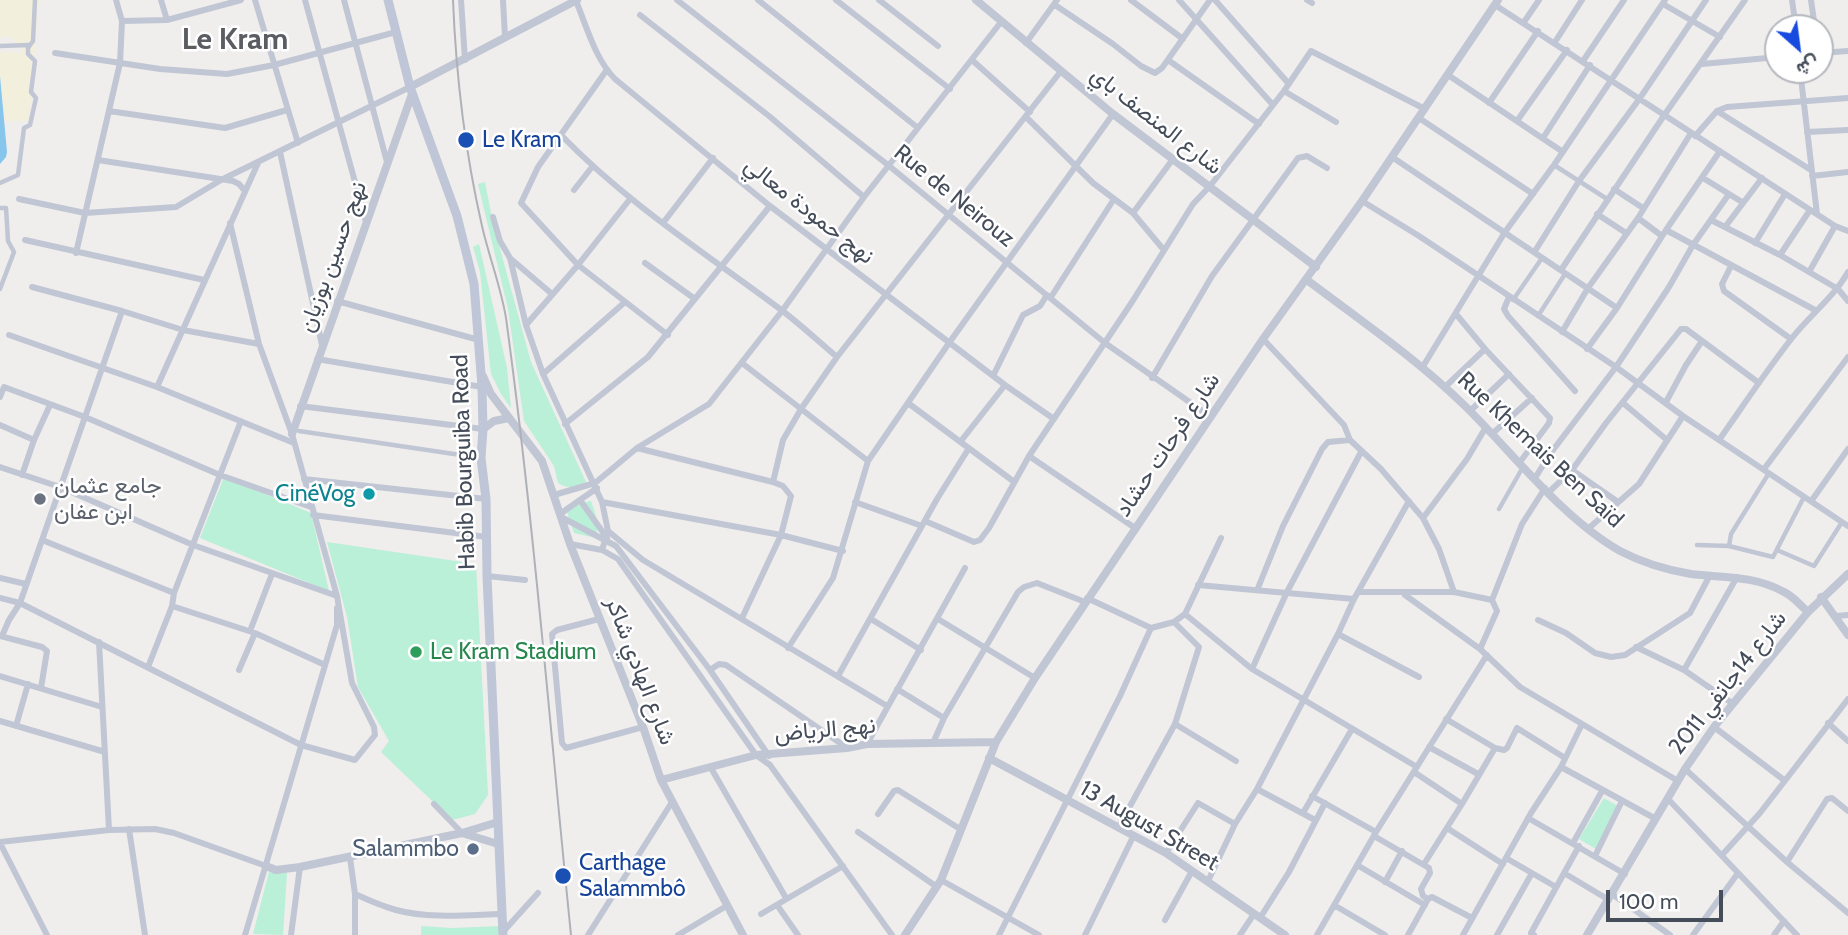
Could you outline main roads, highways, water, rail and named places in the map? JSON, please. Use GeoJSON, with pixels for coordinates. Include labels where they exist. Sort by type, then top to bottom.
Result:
{"type":"FeatureCollection","features":[{"type":"Feature","properties":{"kind":"main road","name":"Habib Bourguiba Road"},"geometry":{"type":"LineString","coordinates":[[388,0],[411,91],[457,216],[472,270],[484,429],[481,458],[486,499],[503,934]]}},
{"type":"Feature","properties":{"kind":"water"},"geometry":{"type":"Polygon","coordinates":[[[0,76],[7,152],[0,164],[0,76]]]}},
{"type":"Feature","properties":{"kind":"tram line"},"geometry":{"type":"LineString","coordinates":[[453,0],[456,57],[466,142],[482,226],[504,306],[516,395],[571,935]]}},
{"type":"Feature","properties":{"kind":"place","name":"Le Kram"},"geometry":{"type":"Point","coordinates":[466,140]}},
{"type":"Feature","properties":{"kind":"place","name":"CinéVog"},"geometry":{"type":"Point","coordinates":[369,494]}},
{"type":"Feature","properties":{"kind":"place","name":"جامع عثمان ابن عفان"},"geometry":{"type":"Point","coordinates":[40,499]}},
{"type":"Feature","properties":{"kind":"place","name":"Le Kram Stadium"},"geometry":{"type":"Point","coordinates":[416,652]}},
{"type":"Feature","properties":{"kind":"place","name":"Salammbo"},"geometry":{"type":"Point","coordinates":[473,849]}},
{"type":"Feature","properties":{"kind":"place","name":"Carthage Salammbô"},"geometry":{"type":"Point","coordinates":[563,876]}},
{"type":"Feature","properties":{"kind":"district","name":"Le Kram"},"geometry":{"type":"Point","coordinates":[235,40]}}]}
